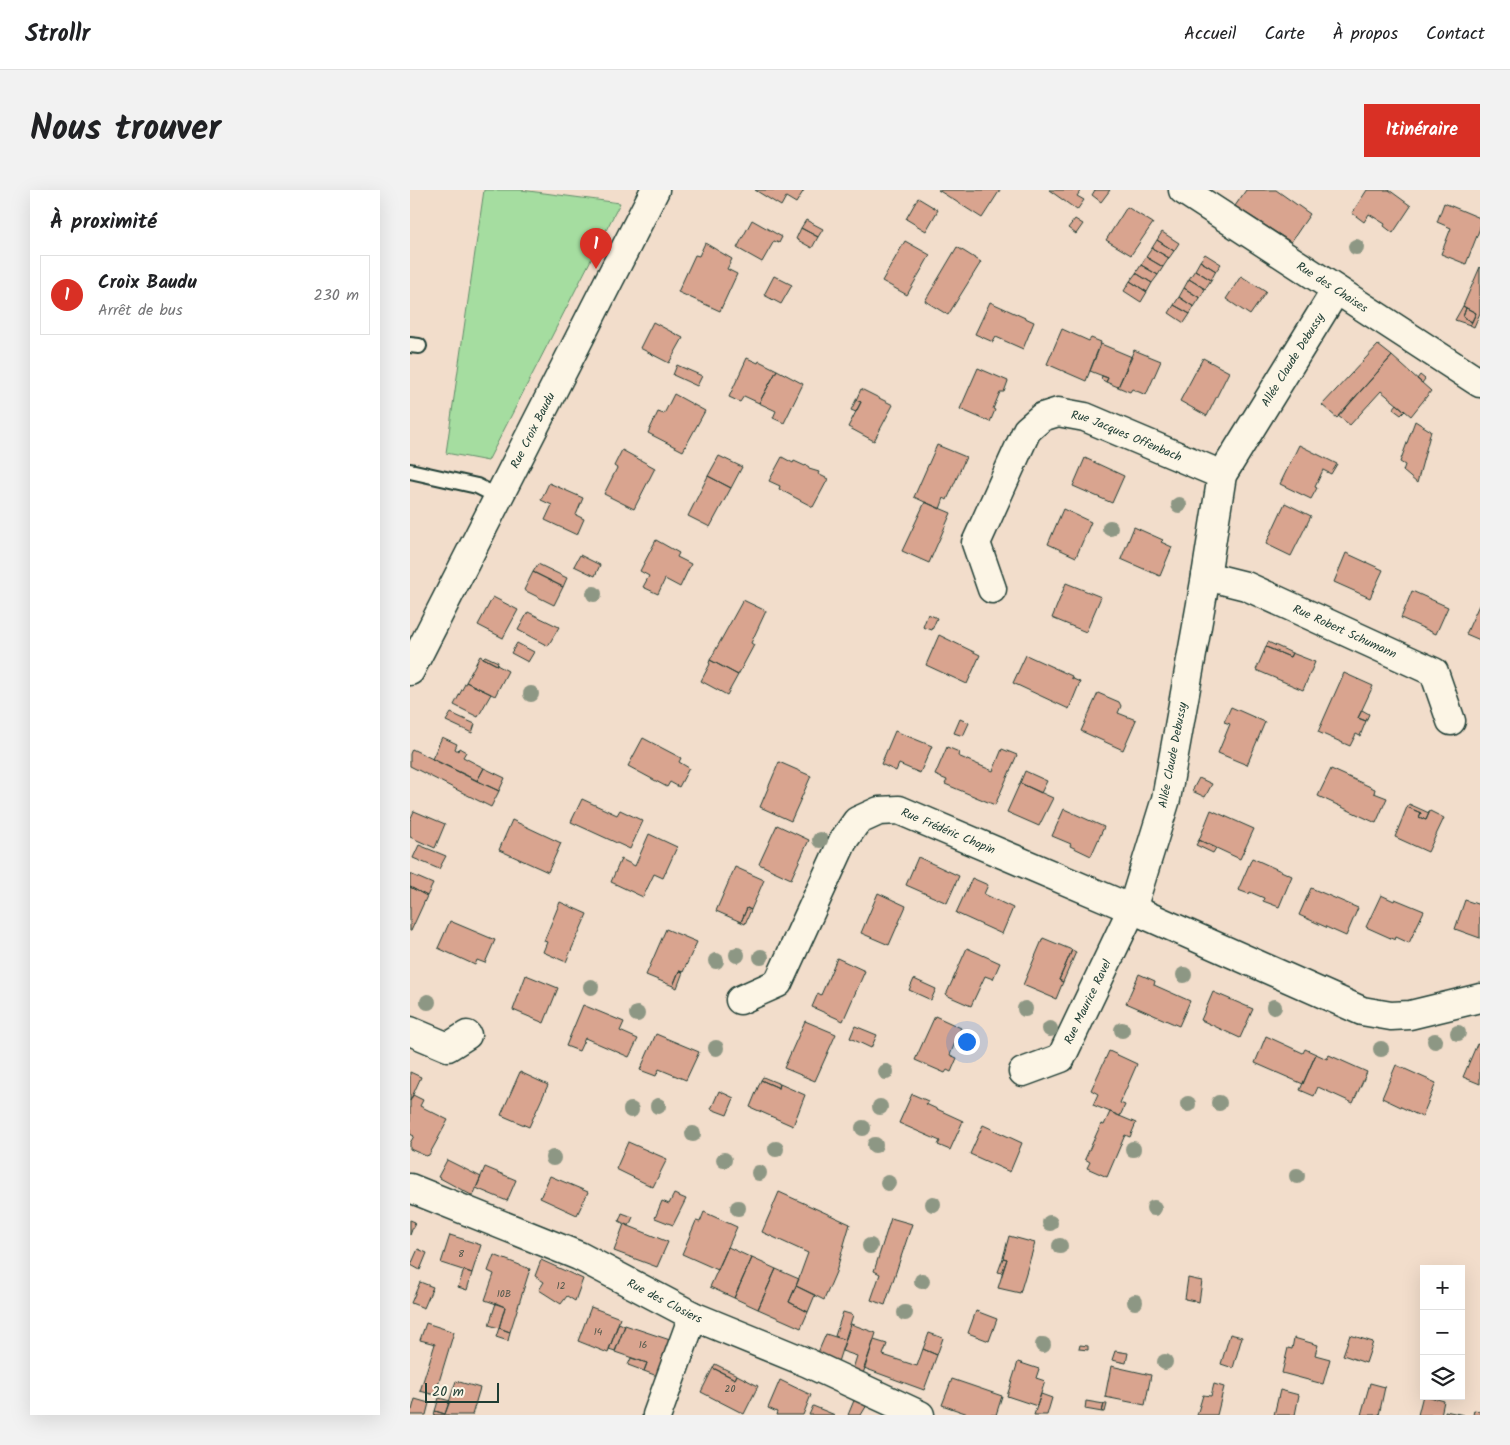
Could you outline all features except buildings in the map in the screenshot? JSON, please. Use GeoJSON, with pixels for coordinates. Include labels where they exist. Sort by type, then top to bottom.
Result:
{"type":"FeatureCollection","features":[{"type":"Feature","properties":{"kind":"street","name":"Rue Croix Baudu"},"geometry":{"type":"LineString","coordinates":[[410,670],[655,190]]}},
{"type":"Feature","properties":{"kind":"street","name":"Rue des Chaises"},"geometry":{"type":"LineString","coordinates":[[1183,190],[1480,384]]}},
{"type":"Feature","properties":{"kind":"street","name":"Allée Claude Debussy"},"geometry":{"type":"LineString","coordinates":[[1132,909],[1166,799],[1222,475],[1336,290]]}},
{"type":"Feature","properties":{"kind":"street","name":"Rue Jacques Offenbach"},"geometry":{"type":"LineString","coordinates":[[992,589],[976,543],[1027,430],[1042,417],[1058,412],[1085,417],[1222,475]]}},
{"type":"Feature","properties":{"kind":"street","name":"Rue Robert Schumann"},"geometry":{"type":"LineString","coordinates":[[1206,576],[1246,586],[1434,672],[1451,721]]}},
{"type":"Feature","properties":{"kind":"street","name":"Rue Frédéric Chopin"},"geometry":{"type":"LineString","coordinates":[[740,1000],[778,983],[843,841],[857,821],[879,811],[899,810],[1132,909]]}},
{"type":"Feature","properties":{"kind":"street"},"geometry":{"type":"LineString","coordinates":[[1132,909],[1362,1011],[1391,1016],[1410,1015],[1480,998]]}},
{"type":"Feature","properties":{"kind":"street","name":"Rue Maurice Ravel"},"geometry":{"type":"LineString","coordinates":[[1023,1072],[1061,1058],[1132,909]]}},
{"type":"Feature","properties":{"kind":"street"},"geometry":{"type":"LineString","coordinates":[[410,1031],[448,1047],[466,1035]]}},
{"type":"Feature","properties":{"kind":"street","name":"Rue des Closiers"},"geometry":{"type":"LineString","coordinates":[[410,1188],[579,1256],[693,1316],[808,1363],[920,1415]]}},
{"type":"Feature","properties":{"kind":"street"},"geometry":{"type":"LineString","coordinates":[[657,1415],[693,1316]]}},
{"type":"Feature","properties":{"kind":"lane"},"geometry":{"type":"LineString","coordinates":[[410,471],[477,486],[499,497]]}},
{"type":"Feature","properties":{"kind":"green space"},"geometry":{"type":"Polygon","coordinates":[[[484,190],[521,190],[620,203],[488,461],[446,453],[484,190]]]}},
{"type":"Feature","properties":{"kind":"place","name":"Croix Baudu"},"geometry":{"type":"Point","coordinates":[596,269]}}]}
